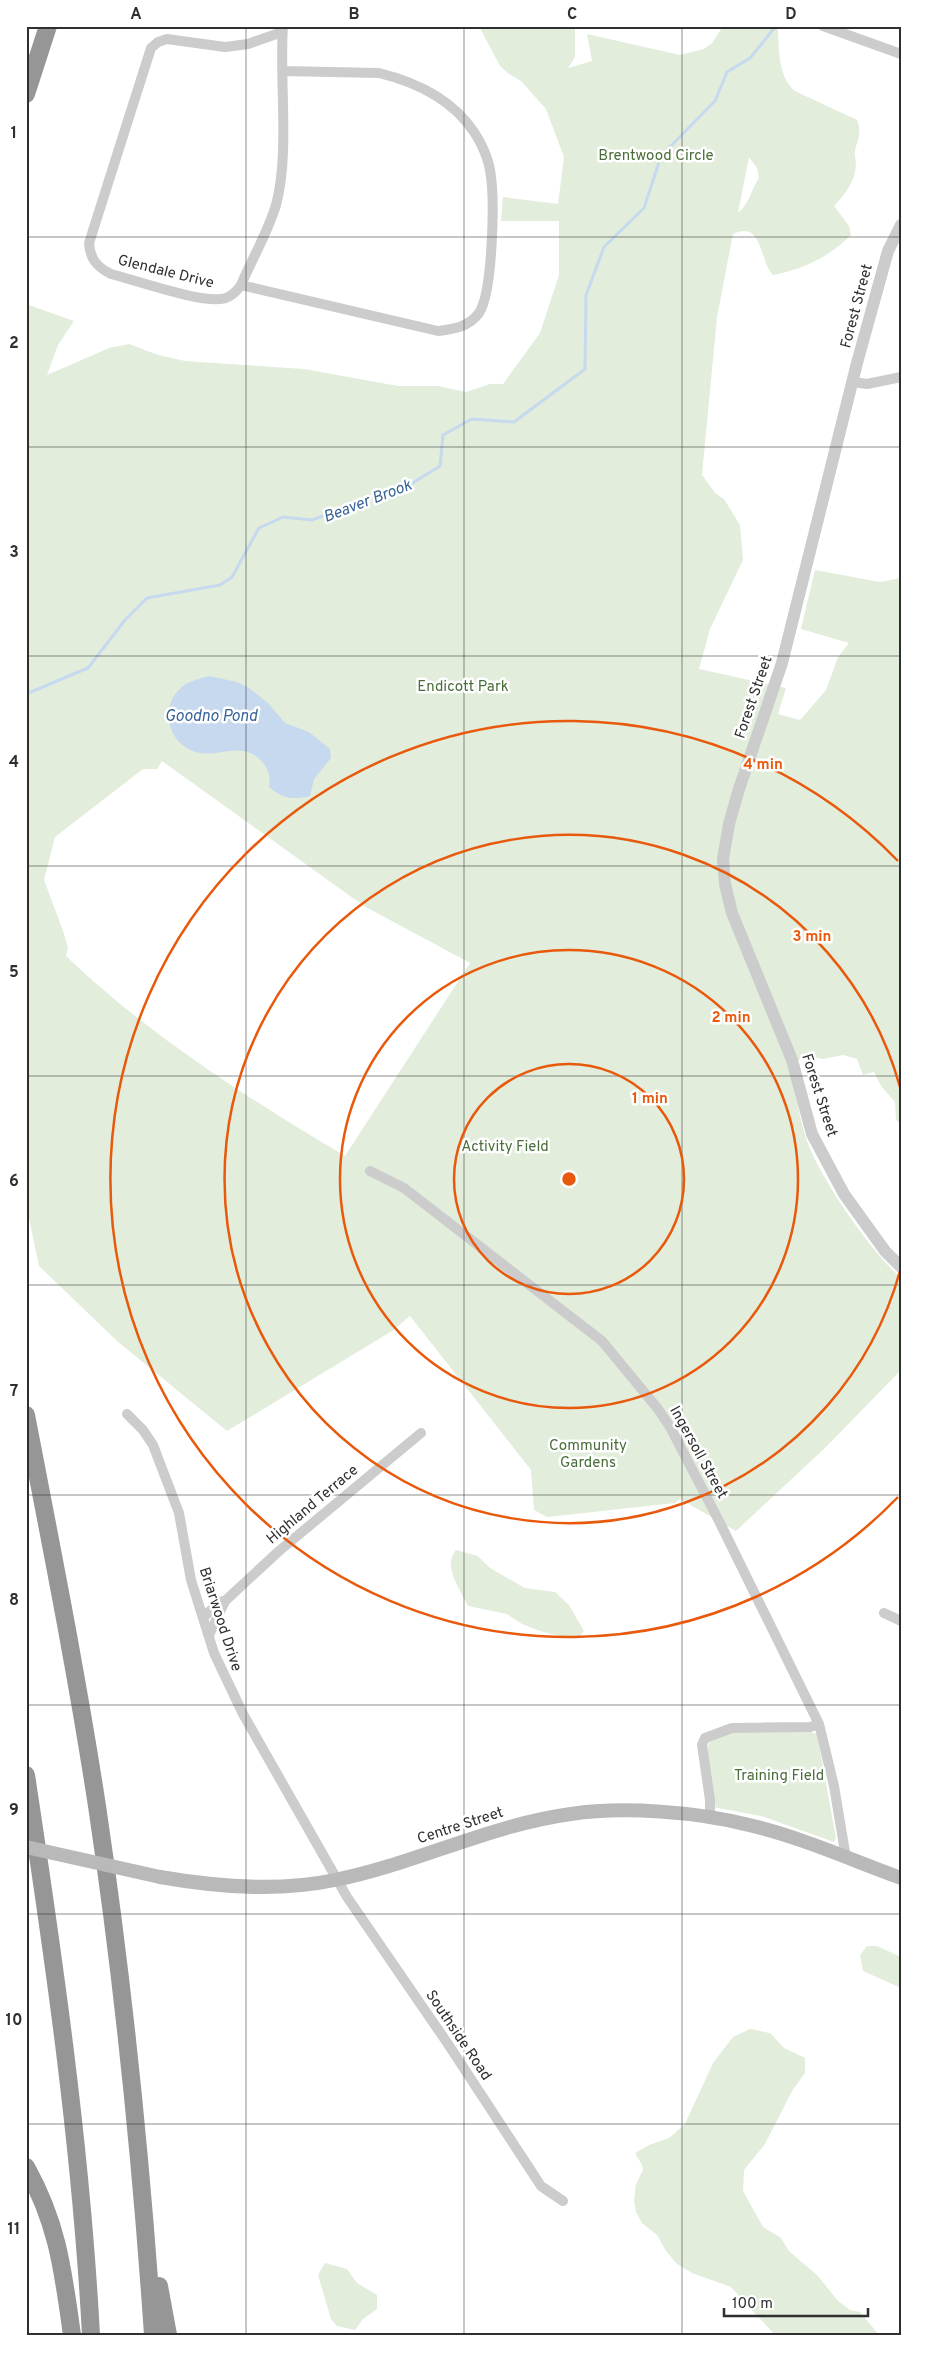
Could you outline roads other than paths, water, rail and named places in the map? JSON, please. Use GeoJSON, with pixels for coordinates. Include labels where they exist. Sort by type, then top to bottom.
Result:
{"type":"FeatureCollection","features":[{"type":"Feature","properties":{"kind":"highway"},"geometry":{"type":"LineString","coordinates":[[26,94],[48,26]]}},
{"type":"Feature","properties":{"kind":"highway"},"geometry":{"type":"LineString","coordinates":[[26,1415],[70,1642],[97,1805],[134,2092],[153,2335]]}},
{"type":"Feature","properties":{"kind":"highway"},"geometry":{"type":"LineString","coordinates":[[26,1775],[56,1978],[74,2136],[91,2335]]}},
{"type":"Feature","properties":{"kind":"highway"},"geometry":{"type":"LineString","coordinates":[[26,2167],[39,2189],[55,2231],[62,2258],[72,2335]]}},
{"type":"Feature","properties":{"kind":"highway"},"geometry":{"type":"LineString","coordinates":[[145,2218],[168,2335]]}},
{"type":"Feature","properties":{"kind":"main road","name":"Centre Street"},"geometry":{"type":"LineString","coordinates":[[26,1847],[160,1877],[218,1885],[313,1884],[336,1880],[507,1826],[546,1818],[607,1811],[637,1811],[710,1818],[773,1831],[901,1878]]}},
{"type":"Feature","properties":{"kind":"street"},"geometry":{"type":"LineString","coordinates":[[823,26],[901,54]]}},
{"type":"Feature","properties":{"kind":"street","name":"Glendale Drive"},"geometry":{"type":"LineString","coordinates":[[282,29],[281,169],[276,206],[241,285],[234,294],[226,298],[204,299],[111,274],[94,262],[89,243],[151,48],[167,38],[236,47],[282,29]]}},
{"type":"Feature","properties":{"kind":"street"},"geometry":{"type":"LineString","coordinates":[[241,285],[438,331],[462,326],[472,320],[479,313],[487,288],[493,215],[490,169],[474,133],[462,116],[432,93],[392,76],[379,73],[283,71]]}},
{"type":"Feature","properties":{"kind":"street","name":"Forest Street"},"geometry":{"type":"LineString","coordinates":[[901,226],[888,251],[782,663],[739,789],[726,838],[723,859],[725,884],[732,914],[783,1034],[812,1134],[844,1194],[885,1251],[901,1267]]}},
{"type":"Feature","properties":{"kind":"street"},"geometry":{"type":"LineString","coordinates":[[853,382],[867,384],[901,377]]}},
{"type":"Feature","properties":{"kind":"street","name":"Ingersoll Street"},"geometry":{"type":"LineString","coordinates":[[370,1172],[404,1188],[602,1341],[658,1409],[670,1427],[719,1521],[819,1724],[834,1786],[846,1858]]}},
{"type":"Feature","properties":{"kind":"street","name":"Briarwood Drive"},"geometry":{"type":"LineString","coordinates":[[127,1414],[143,1430],[153,1445],[179,1513],[191,1580],[225,1680],[336,1880]]}},
{"type":"Feature","properties":{"kind":"street","name":"Highland Terrace"},"geometry":{"type":"LineString","coordinates":[[209,1635],[225,1601],[279,1551],[422,1433]]}},
{"type":"Feature","properties":{"kind":"street","name":"Highland Terrace"},"geometry":{"type":"LineString","coordinates":[[204,1617],[219,1602],[225,1601]]}},
{"type":"Feature","properties":{"kind":"street"},"geometry":{"type":"LineString","coordinates":[[884,1613],[901,1621]]}},
{"type":"Feature","properties":{"kind":"street"},"geometry":{"type":"LineString","coordinates":[[710,1818],[710,1800],[702,1745],[705,1738],[732,1728],[810,1727],[819,1724]]}},
{"type":"Feature","properties":{"kind":"street","name":"Southside Road"},"geometry":{"type":"LineString","coordinates":[[336,1880],[372,1936],[448,2044],[541,2186],[563,2201]]}},
{"type":"Feature","properties":{"kind":"water","name":"Goodno Pond"},"geometry":{"type":"Polygon","coordinates":[[[209,676],[237,682],[249,688],[268,703],[285,723],[309,732],[330,749],[331,758],[314,779],[310,796],[288,798],[274,791],[269,787],[270,782],[266,767],[250,753],[236,750],[207,754],[200,753],[184,746],[177,740],[169,723],[170,704],[174,696],[181,688],[194,680],[209,676]]]}},
{"type":"Feature","properties":{"kind":"waterway","name":"Beaver Brook"},"geometry":{"type":"LineString","coordinates":[[26,694],[88,668],[125,620],[147,598],[220,585],[232,577],[259,528],[283,517],[312,520],[411,484],[440,466],[443,435],[472,419],[514,422],[585,369],[586,295],[604,247],[644,208],[661,156],[715,101],[727,72],[750,58],[776,26]]}},
{"type":"Feature","properties":{"kind":"park label","name":"Brentwood Circle"},"geometry":{"type":"Point","coordinates":[656,155]}},
{"type":"Feature","properties":{"kind":"park label","name":"Endicott Park"},"geometry":{"type":"Point","coordinates":[463,686]}},
{"type":"Feature","properties":{"kind":"park label","name":"Activity Field"},"geometry":{"type":"Point","coordinates":[505,1146]}},
{"type":"Feature","properties":{"kind":"park label","name":"Community Gardens"},"geometry":{"type":"Point","coordinates":[588,1454]}},
{"type":"Feature","properties":{"kind":"park label","name":"Training Field"},"geometry":{"type":"Point","coordinates":[779,1775]}}]}
